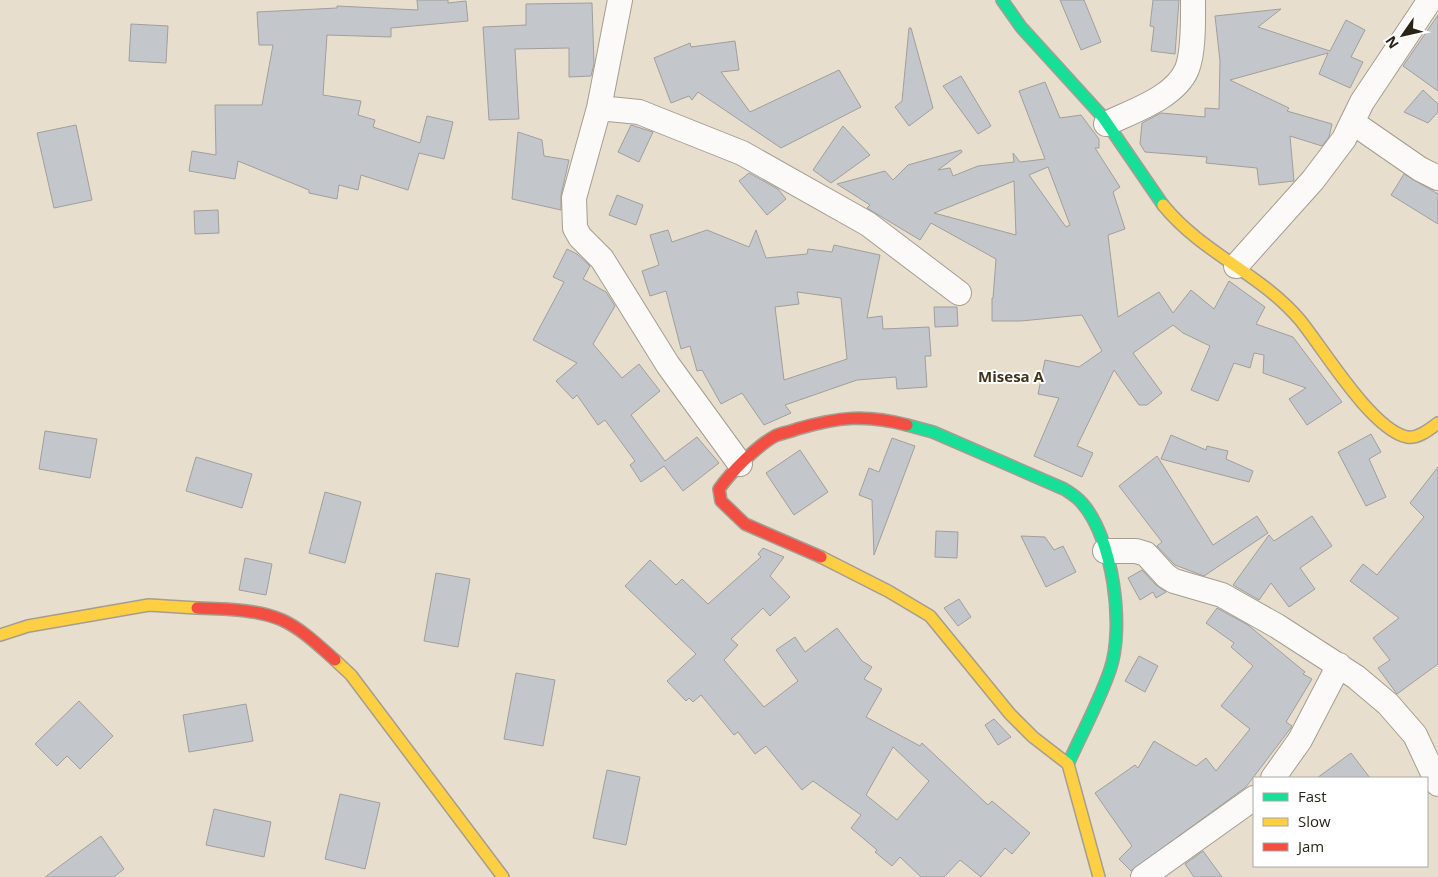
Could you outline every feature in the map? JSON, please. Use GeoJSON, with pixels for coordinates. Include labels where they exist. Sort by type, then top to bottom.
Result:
{"type":"FeatureCollection","features":[{"type":"Feature","properties":{"kind":"street"},"geometry":{"type":"LineString","coordinates":[[620,0],[599,108],[574,198],[575,228],[580,237],[602,258],[668,365],[740,464]]}},
{"type":"Feature","properties":{"kind":"street"},"geometry":{"type":"LineString","coordinates":[[1002,0],[1037,45],[1090,100],[1155,195],[1185,229],[1206,248],[1236,266],[1285,304],[1311,334],[1337,370],[1382,421],[1408,436],[1422,434],[1438,423]]}},
{"type":"Feature","properties":{"kind":"street"},"geometry":{"type":"LineString","coordinates":[[1106,124],[1148,104],[1181,80],[1188,68],[1193,0]]}},
{"type":"Feature","properties":{"kind":"street"},"geometry":{"type":"LineString","coordinates":[[1236,266],[1313,180],[1344,139],[1362,102],[1430,0]]}},
{"type":"Feature","properties":{"kind":"street"},"geometry":{"type":"LineString","coordinates":[[599,108],[639,112],[742,153],[868,224],[959,293]]}},
{"type":"Feature","properties":{"kind":"street"},"geometry":{"type":"LineString","coordinates":[[1352,122],[1420,169],[1438,178]]}},
{"type":"Feature","properties":{"kind":"street"},"geometry":{"type":"LineString","coordinates":[[1068,764],[1114,657],[1117,613],[1110,562],[1081,501],[1064,489],[933,432],[887,420],[854,416],[775,436],[730,473],[719,489],[724,506],[745,524],[799,546],[888,591],[930,616],[1010,714],[1033,737],[1068,764],[1099,877]]}},
{"type":"Feature","properties":{"kind":"street"},"geometry":{"type":"LineString","coordinates":[[1105,551],[1136,551],[1146,554],[1166,576],[1174,581],[1222,594],[1278,626],[1339,665],[1371,689],[1415,735],[1438,784]]}},
{"type":"Feature","properties":{"kind":"street"},"geometry":{"type":"LineString","coordinates":[[0,635],[28,626],[149,605],[242,610],[282,620],[313,640],[351,675],[504,877]]}},
{"type":"Feature","properties":{"kind":"street"},"geometry":{"type":"LineString","coordinates":[[1274,777],[1300,740],[1339,665]]}},
{"type":"Feature","properties":{"kind":"street"},"geometry":{"type":"LineString","coordinates":[[1144,877],[1253,799]]}},
{"type":"Feature","properties":{"kind":"building"},"geometry":{"type":"Polygon","coordinates":[[[417,0],[448,0],[448,3],[466,1],[468,21],[391,28],[391,37],[327,35],[323,95],[361,101],[358,115],[375,120],[373,127],[420,143],[427,116],[453,122],[444,159],[419,153],[408,190],[361,175],[358,190],[339,185],[337,199],[309,193],[309,190],[238,161],[235,179],[189,171],[192,151],[216,155],[215,105],[262,105],[273,45],[259,45],[257,12],[337,8],[337,6],[418,10],[417,0]]]}},
{"type":"Feature","properties":{"kind":"building"},"geometry":{"type":"Polygon","coordinates":[[[1060,0],[1084,0],[1101,42],[1081,50],[1060,0]]]}},
{"type":"Feature","properties":{"kind":"building"},"geometry":{"type":"Polygon","coordinates":[[[1153,0],[1179,0],[1175,54],[1151,51],[1154,27],[1150,26],[1153,0]]]}},
{"type":"Feature","properties":{"kind":"building"},"geometry":{"type":"Polygon","coordinates":[[[592,3],[594,64],[591,76],[569,77],[569,48],[515,49],[519,119],[489,120],[483,27],[526,25],[526,4],[592,3]]]}},
{"type":"Feature","properties":{"kind":"building"},"geometry":{"type":"Polygon","coordinates":[[[1281,9],[1258,27],[1330,51],[1346,20],[1365,30],[1351,57],[1363,62],[1350,88],[1319,74],[1328,53],[1230,80],[1289,108],[1287,111],[1332,124],[1329,137],[1322,146],[1290,136],[1294,181],[1259,185],[1257,168],[1206,163],[1207,157],[1145,152],[1140,144],[1142,123],[1161,113],[1205,117],[1205,108],[1219,109],[1220,61],[1215,16],[1281,9]]]}},
{"type":"Feature","properties":{"kind":"building"},"geometry":{"type":"Polygon","coordinates":[[[1438,15],[1438,91],[1403,66],[1438,15]]]}},
{"type":"Feature","properties":{"kind":"building"},"geometry":{"type":"Polygon","coordinates":[[[131,24],[168,26],[166,63],[129,61],[131,24]]]}},
{"type":"Feature","properties":{"kind":"building"},"geometry":{"type":"Polygon","coordinates":[[[909,28],[911,28],[933,108],[909,126],[895,107],[902,101],[909,28]]]}},
{"type":"Feature","properties":{"kind":"building"},"geometry":{"type":"Polygon","coordinates":[[[735,41],[739,70],[721,72],[750,112],[839,70],[861,107],[781,148],[698,92],[692,100],[689,96],[671,103],[654,58],[690,43],[691,47],[735,41]]]}},
{"type":"Feature","properties":{"kind":"building"},"geometry":{"type":"Polygon","coordinates":[[[961,76],[991,126],[978,134],[943,86],[961,76]]]}},
{"type":"Feature","properties":{"kind":"building"},"geometry":{"type":"Polygon","coordinates":[[[1045,82],[1060,118],[1081,115],[1099,139],[1099,148],[1095,148],[1120,187],[1113,192],[1125,229],[1108,235],[1118,317],[1159,292],[1173,313],[1191,290],[1214,309],[1229,281],[1265,307],[1256,324],[1293,337],[1342,402],[1307,425],[1289,399],[1306,388],[1263,373],[1264,355],[1254,353],[1250,368],[1234,363],[1218,401],[1191,390],[1210,346],[1183,333],[1173,325],[1133,353],[1162,393],[1147,405],[1139,405],[1114,370],[1077,446],[1093,453],[1082,477],[1034,456],[1059,398],[1038,394],[1045,360],[1079,367],[1102,351],[1082,315],[1021,321],[992,321],[996,259],[931,223],[920,240],[867,208],[870,205],[837,184],[885,171],[893,180],[908,165],[961,150],[962,152],[938,170],[950,168],[953,176],[978,166],[1014,162],[1013,153],[1020,162],[1045,159],[1019,91],[1045,82]],[[1048,167],[1029,175],[1066,227],[1070,225],[1048,167]],[[1014,181],[934,213],[1016,235],[1014,181]]]}},
{"type":"Feature","properties":{"kind":"building"},"geometry":{"type":"Polygon","coordinates":[[[1423,90],[1438,104],[1438,112],[1428,123],[1404,112],[1423,90]]]}},
{"type":"Feature","properties":{"kind":"building"},"geometry":{"type":"Polygon","coordinates":[[[76,125],[92,200],[54,208],[37,133],[76,125]]]}},
{"type":"Feature","properties":{"kind":"building"},"geometry":{"type":"Polygon","coordinates":[[[631,125],[653,132],[639,162],[618,152],[631,125]]]}},
{"type":"Feature","properties":{"kind":"building"},"geometry":{"type":"Polygon","coordinates":[[[843,126],[870,155],[831,183],[813,170],[843,126]]]}},
{"type":"Feature","properties":{"kind":"building"},"geometry":{"type":"Polygon","coordinates":[[[518,132],[542,140],[544,156],[569,160],[561,195],[561,210],[512,199],[518,132]]]}},
{"type":"Feature","properties":{"kind":"building"},"geometry":{"type":"Polygon","coordinates":[[[749,173],[778,189],[786,199],[767,215],[739,181],[749,173]]]}},
{"type":"Feature","properties":{"kind":"building"},"geometry":{"type":"Polygon","coordinates":[[[1404,174],[1438,194],[1438,224],[1391,195],[1404,174]]]}},
{"type":"Feature","properties":{"kind":"building"},"geometry":{"type":"Polygon","coordinates":[[[617,195],[643,205],[636,225],[609,215],[617,195]]]}},
{"type":"Feature","properties":{"kind":"building"},"geometry":{"type":"Polygon","coordinates":[[[218,210],[219,233],[195,234],[194,211],[218,210]]]}},
{"type":"Feature","properties":{"kind":"building"},"geometry":{"type":"Polygon","coordinates":[[[668,230],[672,242],[707,230],[749,247],[756,230],[766,258],[807,254],[808,249],[832,252],[834,245],[880,255],[867,318],[882,316],[883,329],[929,327],[931,356],[925,356],[927,387],[897,389],[896,377],[857,380],[785,405],[791,413],[764,425],[742,393],[721,404],[702,370],[697,371],[690,346],[681,349],[666,291],[650,296],[642,271],[659,265],[650,235],[668,230]],[[797,292],[799,304],[775,307],[784,380],[847,359],[841,298],[797,292]]]}},
{"type":"Feature","properties":{"kind":"building"},"geometry":{"type":"Polygon","coordinates":[[[567,249],[577,254],[590,266],[583,279],[606,292],[615,306],[593,344],[622,378],[639,364],[660,391],[631,415],[665,461],[697,437],[719,463],[683,491],[664,466],[641,482],[630,465],[635,461],[605,420],[598,425],[577,395],[573,399],[556,381],[577,363],[533,340],[564,282],[553,277],[567,249]]]}},
{"type":"Feature","properties":{"kind":"building"},"geometry":{"type":"Polygon","coordinates":[[[934,307],[957,307],[958,326],[935,327],[934,307]]]}},
{"type":"Feature","properties":{"kind":"building"},"geometry":{"type":"Polygon","coordinates":[[[45,431],[97,439],[90,478],[39,469],[45,431]]]}},
{"type":"Feature","properties":{"kind":"building"},"geometry":{"type":"Polygon","coordinates":[[[1371,434],[1381,452],[1369,459],[1386,497],[1366,506],[1338,452],[1371,434]]]}},
{"type":"Feature","properties":{"kind":"building"},"geometry":{"type":"Polygon","coordinates":[[[1171,435],[1206,450],[1207,446],[1228,451],[1226,459],[1253,471],[1249,482],[1161,459],[1171,435]]]}},
{"type":"Feature","properties":{"kind":"building"},"geometry":{"type":"Polygon","coordinates":[[[892,438],[915,446],[874,555],[872,500],[859,495],[869,468],[879,472],[892,438]]]}},
{"type":"Feature","properties":{"kind":"building"},"geometry":{"type":"Polygon","coordinates":[[[800,450],[828,492],[794,515],[766,473],[800,450]]]}},
{"type":"Feature","properties":{"kind":"building"},"geometry":{"type":"Polygon","coordinates":[[[1157,456],[1213,545],[1257,516],[1268,533],[1204,576],[1175,565],[1157,546],[1162,542],[1119,486],[1157,456]]]}},
{"type":"Feature","properties":{"kind":"building"},"geometry":{"type":"Polygon","coordinates":[[[196,457],[252,474],[242,508],[186,491],[196,457]]]}},
{"type":"Feature","properties":{"kind":"building"},"geometry":{"type":"Polygon","coordinates":[[[1438,467],[1438,664],[1397,694],[1378,668],[1390,660],[1373,638],[1399,618],[1350,581],[1363,564],[1377,575],[1424,517],[1410,503],[1438,467]]]}},
{"type":"Feature","properties":{"kind":"building"},"geometry":{"type":"Polygon","coordinates":[[[325,492],[361,502],[345,563],[309,553],[325,492]]]}},
{"type":"Feature","properties":{"kind":"building"},"geometry":{"type":"Polygon","coordinates":[[[1312,516],[1332,546],[1300,568],[1315,589],[1289,607],[1271,583],[1259,600],[1233,585],[1269,535],[1274,541],[1312,516]]]}},
{"type":"Feature","properties":{"kind":"building"},"geometry":{"type":"Polygon","coordinates":[[[936,531],[958,532],[957,558],[935,557],[936,531]]]}},
{"type":"Feature","properties":{"kind":"building"},"geometry":{"type":"Polygon","coordinates":[[[1021,536],[1045,537],[1054,550],[1063,546],[1076,572],[1046,587],[1021,536]]]}},
{"type":"Feature","properties":{"kind":"building"},"geometry":{"type":"Polygon","coordinates":[[[763,548],[784,557],[770,576],[790,597],[770,616],[763,608],[731,639],[738,645],[724,660],[764,707],[798,681],[776,650],[795,637],[805,652],[837,628],[862,661],[872,667],[864,679],[882,689],[866,717],[920,746],[922,743],[988,805],[992,801],[1030,833],[1012,854],[1005,848],[981,877],[960,860],[944,877],[921,877],[900,857],[892,866],[875,852],[877,850],[851,828],[861,815],[813,781],[802,790],[766,746],[755,754],[738,732],[734,735],[701,695],[693,702],[689,698],[686,701],[667,681],[696,654],[625,586],[650,560],[676,585],[682,579],[708,604],[761,557],[758,554],[763,548]],[[893,747],[866,795],[897,820],[929,781],[893,747]]]}},
{"type":"Feature","properties":{"kind":"building"},"geometry":{"type":"Polygon","coordinates":[[[245,558],[272,564],[266,595],[239,590],[245,558]]]}},
{"type":"Feature","properties":{"kind":"building"},"geometry":{"type":"Polygon","coordinates":[[[1142,570],[1156,585],[1166,592],[1156,598],[1153,592],[1140,600],[1128,578],[1142,570]]]}},
{"type":"Feature","properties":{"kind":"building"},"geometry":{"type":"Polygon","coordinates":[[[436,573],[470,579],[458,647],[424,641],[436,573]]]}},
{"type":"Feature","properties":{"kind":"building"},"geometry":{"type":"Polygon","coordinates":[[[959,599],[971,617],[958,626],[944,608],[959,599]]]}},
{"type":"Feature","properties":{"kind":"building"},"geometry":{"type":"Polygon","coordinates":[[[1217,608],[1248,625],[1305,672],[1303,674],[1312,679],[1286,722],[1292,726],[1246,787],[1131,871],[1119,859],[1132,846],[1095,793],[1135,765],[1138,768],[1154,741],[1196,766],[1206,758],[1216,771],[1250,729],[1221,706],[1253,666],[1231,647],[1234,643],[1206,623],[1217,608]]]}},
{"type":"Feature","properties":{"kind":"building"},"geometry":{"type":"Polygon","coordinates":[[[1139,656],[1158,666],[1145,692],[1125,681],[1139,656]]]}},
{"type":"Feature","properties":{"kind":"building"},"geometry":{"type":"Polygon","coordinates":[[[516,673],[555,680],[543,746],[504,739],[516,673]]]}},
{"type":"Feature","properties":{"kind":"building"},"geometry":{"type":"Polygon","coordinates":[[[79,701],[113,736],[80,769],[67,756],[57,766],[35,744],[79,701]]]}},
{"type":"Feature","properties":{"kind":"building"},"geometry":{"type":"Polygon","coordinates":[[[246,704],[253,741],[189,752],[183,715],[246,704]]]}},
{"type":"Feature","properties":{"kind":"building"},"geometry":{"type":"Polygon","coordinates":[[[994,719],[1011,737],[998,745],[985,725],[994,719]]]}},
{"type":"Feature","properties":{"kind":"building"},"geometry":{"type":"Polygon","coordinates":[[[1351,753],[1369,777],[1318,777],[1351,753]]]}},
{"type":"Feature","properties":{"kind":"building"},"geometry":{"type":"Polygon","coordinates":[[[607,770],[640,777],[626,845],[593,838],[607,770]]]}},
{"type":"Feature","properties":{"kind":"building"},"geometry":{"type":"Polygon","coordinates":[[[340,794],[380,803],[365,869],[325,859],[340,794]]]}},
{"type":"Feature","properties":{"kind":"building"},"geometry":{"type":"Polygon","coordinates":[[[214,809],[271,822],[264,857],[206,845],[214,809]]]}},
{"type":"Feature","properties":{"kind":"building"},"geometry":{"type":"Polygon","coordinates":[[[101,836],[124,869],[114,877],[45,877],[101,836]]]}},
{"type":"Feature","properties":{"kind":"building"},"geometry":{"type":"Polygon","coordinates":[[[1203,851],[1222,877],[1194,877],[1185,864],[1203,851]]]}},
{"type":"Feature","properties":{"kind":"traffic: fast"},"geometry":{"type":"LineString","coordinates":[[1002,0],[1021,27],[1102,116],[1163,205]]}},
{"type":"Feature","properties":{"kind":"traffic: fast"},"geometry":{"type":"LineString","coordinates":[[907,425],[933,432],[1064,489],[1080,501],[1093,518],[1102,538],[1113,584],[1116,607],[1114,652],[1110,670],[1101,694],[1068,764]]}},
{"type":"Feature","properties":{"kind":"traffic: slow"},"geometry":{"type":"LineString","coordinates":[[1163,205],[1179,222],[1213,251],[1250,276],[1284,304],[1300,320],[1363,404],[1393,431],[1411,437],[1428,431],[1438,423]]}},
{"type":"Feature","properties":{"kind":"traffic: slow"},"geometry":{"type":"LineString","coordinates":[[821,557],[888,591],[930,616],[1010,714],[1033,737],[1068,764],[1099,877]]}},
{"type":"Feature","properties":{"kind":"traffic: slow"},"geometry":{"type":"LineString","coordinates":[[0,635],[28,626],[149,605],[197,608]]}},
{"type":"Feature","properties":{"kind":"traffic: slow"},"geometry":{"type":"LineString","coordinates":[[335,660],[351,675],[503,877]]}},
{"type":"Feature","properties":{"kind":"traffic: jam"},"geometry":{"type":"LineString","coordinates":[[821,557],[745,524],[721,501],[719,489],[737,467],[768,440],[780,434],[812,425],[852,418],[878,419],[907,425]]}},
{"type":"Feature","properties":{"kind":"traffic: jam"},"geometry":{"type":"LineString","coordinates":[[197,608],[229,609],[272,616],[303,633],[335,660]]}},
{"type":"Feature","properties":{"kind":"district","name":"Misesa A"},"geometry":{"type":"Point","coordinates":[1011,377]}}]}
